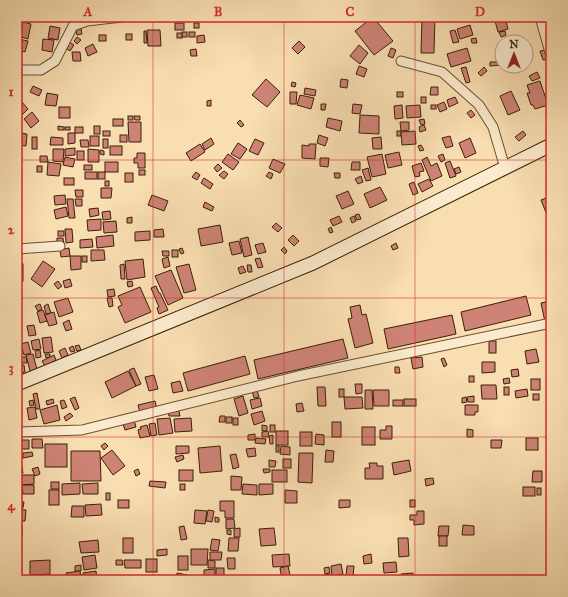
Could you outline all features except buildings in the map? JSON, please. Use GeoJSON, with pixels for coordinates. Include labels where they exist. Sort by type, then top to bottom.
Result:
{"type":"FeatureCollection","features":[{"type":"Feature","properties":{"kind":"main road"},"geometry":{"type":"LineString","coordinates":[[17,384],[314,263],[551,145]]}},
{"type":"Feature","properties":{"kind":"street"},"geometry":{"type":"LineString","coordinates":[[17,70],[41,70],[55,62],[73,26],[105,18],[122,17]]}},
{"type":"Feature","properties":{"kind":"street"},"geometry":{"type":"LineString","coordinates":[[540,17],[551,56]]}},
{"type":"Feature","properties":{"kind":"street"},"geometry":{"type":"LineString","coordinates":[[400,61],[442,72],[478,106],[493,127],[505,168]]}},
{"type":"Feature","properties":{"kind":"street"},"geometry":{"type":"LineString","coordinates":[[17,249],[60,246]]}},
{"type":"Feature","properties":{"kind":"street"},"geometry":{"type":"LineString","coordinates":[[17,432],[82,430],[298,376],[551,324]]}}]}
